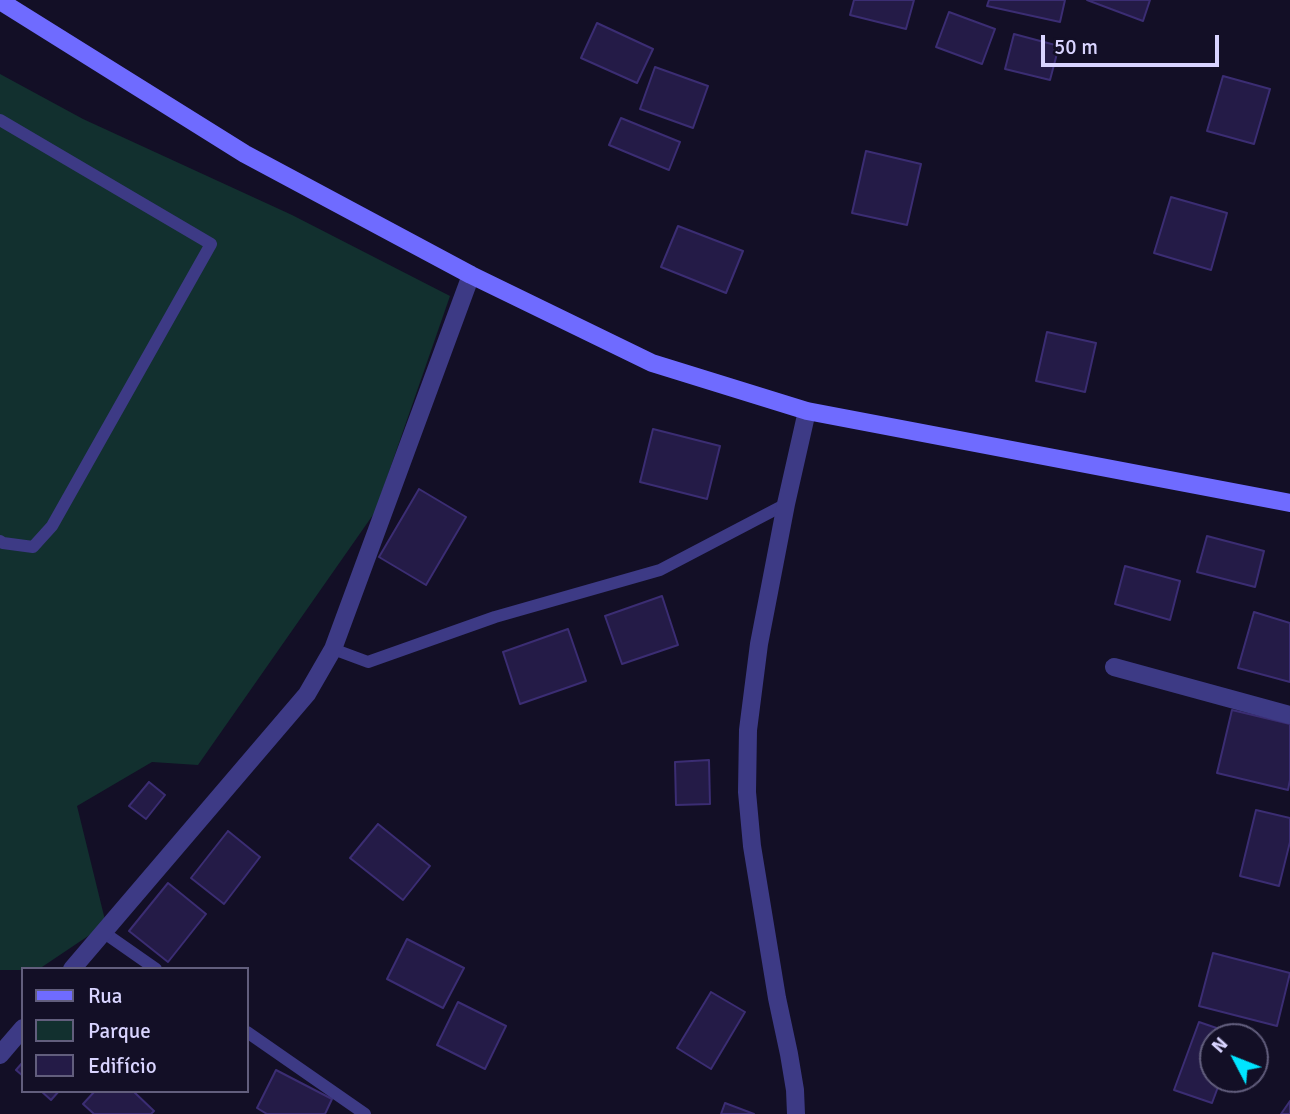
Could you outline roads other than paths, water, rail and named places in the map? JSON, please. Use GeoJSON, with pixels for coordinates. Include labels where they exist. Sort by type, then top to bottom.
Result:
{"type":"FeatureCollection","features":[{"type":"Feature","properties":{"kind":"street"},"geometry":{"type":"LineString","coordinates":[[0,1],[245,154],[471,275],[652,363],[807,411],[1290,503]]}},
{"type":"Feature","properties":{"kind":"street"},"geometry":{"type":"LineString","coordinates":[[74,967],[307,694],[333,649],[471,275]]}},
{"type":"Feature","properties":{"kind":"street"},"geometry":{"type":"LineString","coordinates":[[796,1114],[795,1090],[752,846],[747,792],[748,730],[758,657],[786,504],[807,411]]}},
{"type":"Feature","properties":{"kind":"street"},"geometry":{"type":"LineString","coordinates":[[1114,667],[1290,715]]}},
{"type":"Feature","properties":{"kind":"street"},"geometry":{"type":"LineString","coordinates":[[0,1055],[21,1030]]}},
{"type":"Feature","properties":{"kind":"lane"},"geometry":{"type":"LineString","coordinates":[[0,120],[211,244],[52,526],[33,547],[0,541]]}},
{"type":"Feature","properties":{"kind":"lane"},"geometry":{"type":"LineString","coordinates":[[333,649],[368,662],[495,617],[660,570],[786,504]]}},
{"type":"Feature","properties":{"kind":"lane"},"geometry":{"type":"LineString","coordinates":[[103,932],[153,967]]}},
{"type":"Feature","properties":{"kind":"lane"},"geometry":{"type":"LineString","coordinates":[[248,1033],[365,1114]]}}]}
